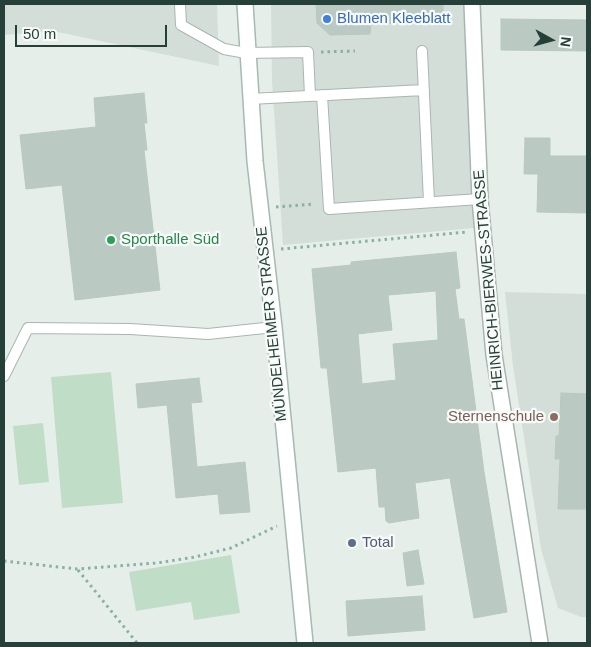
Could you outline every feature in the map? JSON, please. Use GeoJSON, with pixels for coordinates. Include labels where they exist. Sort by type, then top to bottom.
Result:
{"type":"FeatureCollection","features":[{"type":"Feature","properties":{"kind":"main road","name":"MÜNDELHEIMER STRASSE"},"geometry":{"type":"LineString","coordinates":[[245,4],[246,53],[260,208],[274,327],[305,643]]}},
{"type":"Feature","properties":{"kind":"main road","name":"HEINRICH-BIERWES-STRASSE"},"geometry":{"type":"LineString","coordinates":[[472,4],[482,231],[494,355],[540,643]]}},
{"type":"Feature","properties":{"kind":"lane"},"geometry":{"type":"LineString","coordinates":[[180,4],[181,25],[224,49],[246,53],[308,52],[310,96]]}},
{"type":"Feature","properties":{"kind":"lane"},"geometry":{"type":"LineString","coordinates":[[422,51],[429,202]]}},
{"type":"Feature","properties":{"kind":"lane"},"geometry":{"type":"LineString","coordinates":[[250,99],[424,90]]}},
{"type":"Feature","properties":{"kind":"lane"},"geometry":{"type":"LineString","coordinates":[[322,95],[329,208],[480,199]]}},
{"type":"Feature","properties":{"kind":"lane"},"geometry":{"type":"LineString","coordinates":[[4,376],[28,328],[130,329],[208,334],[274,327]]}},
{"type":"Feature","properties":{"kind":"path"},"geometry":{"type":"LineString","coordinates":[[308,52],[355,51]]}},
{"type":"Feature","properties":{"kind":"path"},"geometry":{"type":"LineString","coordinates":[[260,208],[329,203]]}},
{"type":"Feature","properties":{"kind":"path"},"geometry":{"type":"LineString","coordinates":[[265,250],[482,231]]}},
{"type":"Feature","properties":{"kind":"path"},"geometry":{"type":"LineString","coordinates":[[4,561],[77,570],[195,557],[231,548],[274,526],[292,524]]}},
{"type":"Feature","properties":{"kind":"path"},"geometry":{"type":"LineString","coordinates":[[77,570],[137,643]]}},
{"type":"Feature","properties":{"kind":"shaded area"},"geometry":{"type":"Polygon","coordinates":[[[4,4],[217,4],[219,66],[53,31],[4,35],[4,4]]]}},
{"type":"Feature","properties":{"kind":"shaded area"},"geometry":{"type":"Polygon","coordinates":[[[271,4],[465,4],[474,228],[283,245],[272,81],[271,4]]]}},
{"type":"Feature","properties":{"kind":"shaded area","name":"Sternenschule"},"geometry":{"type":"Polygon","coordinates":[[[505,292],[587,294],[587,617],[581,617],[558,608],[541,549],[513,366],[505,292]]]}},
{"type":"Feature","properties":{"kind":"green space"},"geometry":{"type":"Polygon","coordinates":[[[111,372],[123,503],[62,508],[51,377],[111,372]]]}},
{"type":"Feature","properties":{"kind":"green space"},"geometry":{"type":"Polygon","coordinates":[[[43,423],[49,482],[19,485],[13,426],[43,423]]]}},
{"type":"Feature","properties":{"kind":"green space"},"geometry":{"type":"Polygon","coordinates":[[[231,555],[240,613],[194,620],[191,602],[136,611],[129,572],[231,555]]]}},
{"type":"Feature","properties":{"kind":"building"},"geometry":{"type":"Polygon","coordinates":[[[316,4],[443,4],[443,22],[371,24],[370,34],[330,35],[317,23],[316,4]]]}},
{"type":"Feature","properties":{"kind":"building"},"geometry":{"type":"Polygon","coordinates":[[[501,19],[587,20],[587,51],[501,50],[501,19]]]}},
{"type":"Feature","properties":{"kind":"building","name":"Sporthalle Süd"},"geometry":{"type":"Polygon","coordinates":[[[144,93],[147,123],[144,123],[147,150],[144,150],[160,290],[75,300],[62,185],[26,189],[20,135],[96,127],[94,98],[144,93]]]}},
{"type":"Feature","properties":{"kind":"building"},"geometry":{"type":"Polygon","coordinates":[[[525,138],[550,138],[550,156],[587,156],[587,213],[537,212],[538,174],[524,174],[525,138]]]}},
{"type":"Feature","properties":{"kind":"building"},"geometry":{"type":"Polygon","coordinates":[[[456,252],[460,288],[455,289],[459,319],[464,319],[484,472],[507,612],[474,618],[450,478],[415,483],[419,518],[389,523],[386,521],[385,507],[379,507],[376,468],[338,472],[327,368],[321,368],[312,269],[351,265],[351,262],[456,252]],[[436,291],[388,295],[392,330],[358,334],[362,384],[396,380],[393,344],[438,340],[436,291]]]}},
{"type":"Feature","properties":{"kind":"building"},"geometry":{"type":"Polygon","coordinates":[[[199,378],[202,402],[191,403],[197,467],[245,462],[250,512],[220,514],[218,494],[176,498],[167,405],[138,408],[136,384],[199,378]]]}},
{"type":"Feature","properties":{"kind":"building"},"geometry":{"type":"Polygon","coordinates":[[[561,393],[587,394],[587,509],[558,509],[560,459],[555,459],[556,436],[559,436],[561,393]]]}},
{"type":"Feature","properties":{"kind":"building"},"geometry":{"type":"Polygon","coordinates":[[[418,550],[424,584],[407,586],[403,553],[418,550]]]}},
{"type":"Feature","properties":{"kind":"building"},"geometry":{"type":"Polygon","coordinates":[[[422,596],[425,630],[348,636],[346,601],[422,596]]]}},
{"type":"Feature","properties":{"kind":"place","name":"Blumen Kleeblatt"},"geometry":{"type":"Point","coordinates":[327,19]}},
{"type":"Feature","properties":{"kind":"place","name":"Sporthalle Süd"},"geometry":{"type":"Point","coordinates":[111,240]}},
{"type":"Feature","properties":{"kind":"place","name":"Sternenschule"},"geometry":{"type":"Point","coordinates":[554,417]}},
{"type":"Feature","properties":{"kind":"place","name":"Total"},"geometry":{"type":"Point","coordinates":[352,543]}}]}
